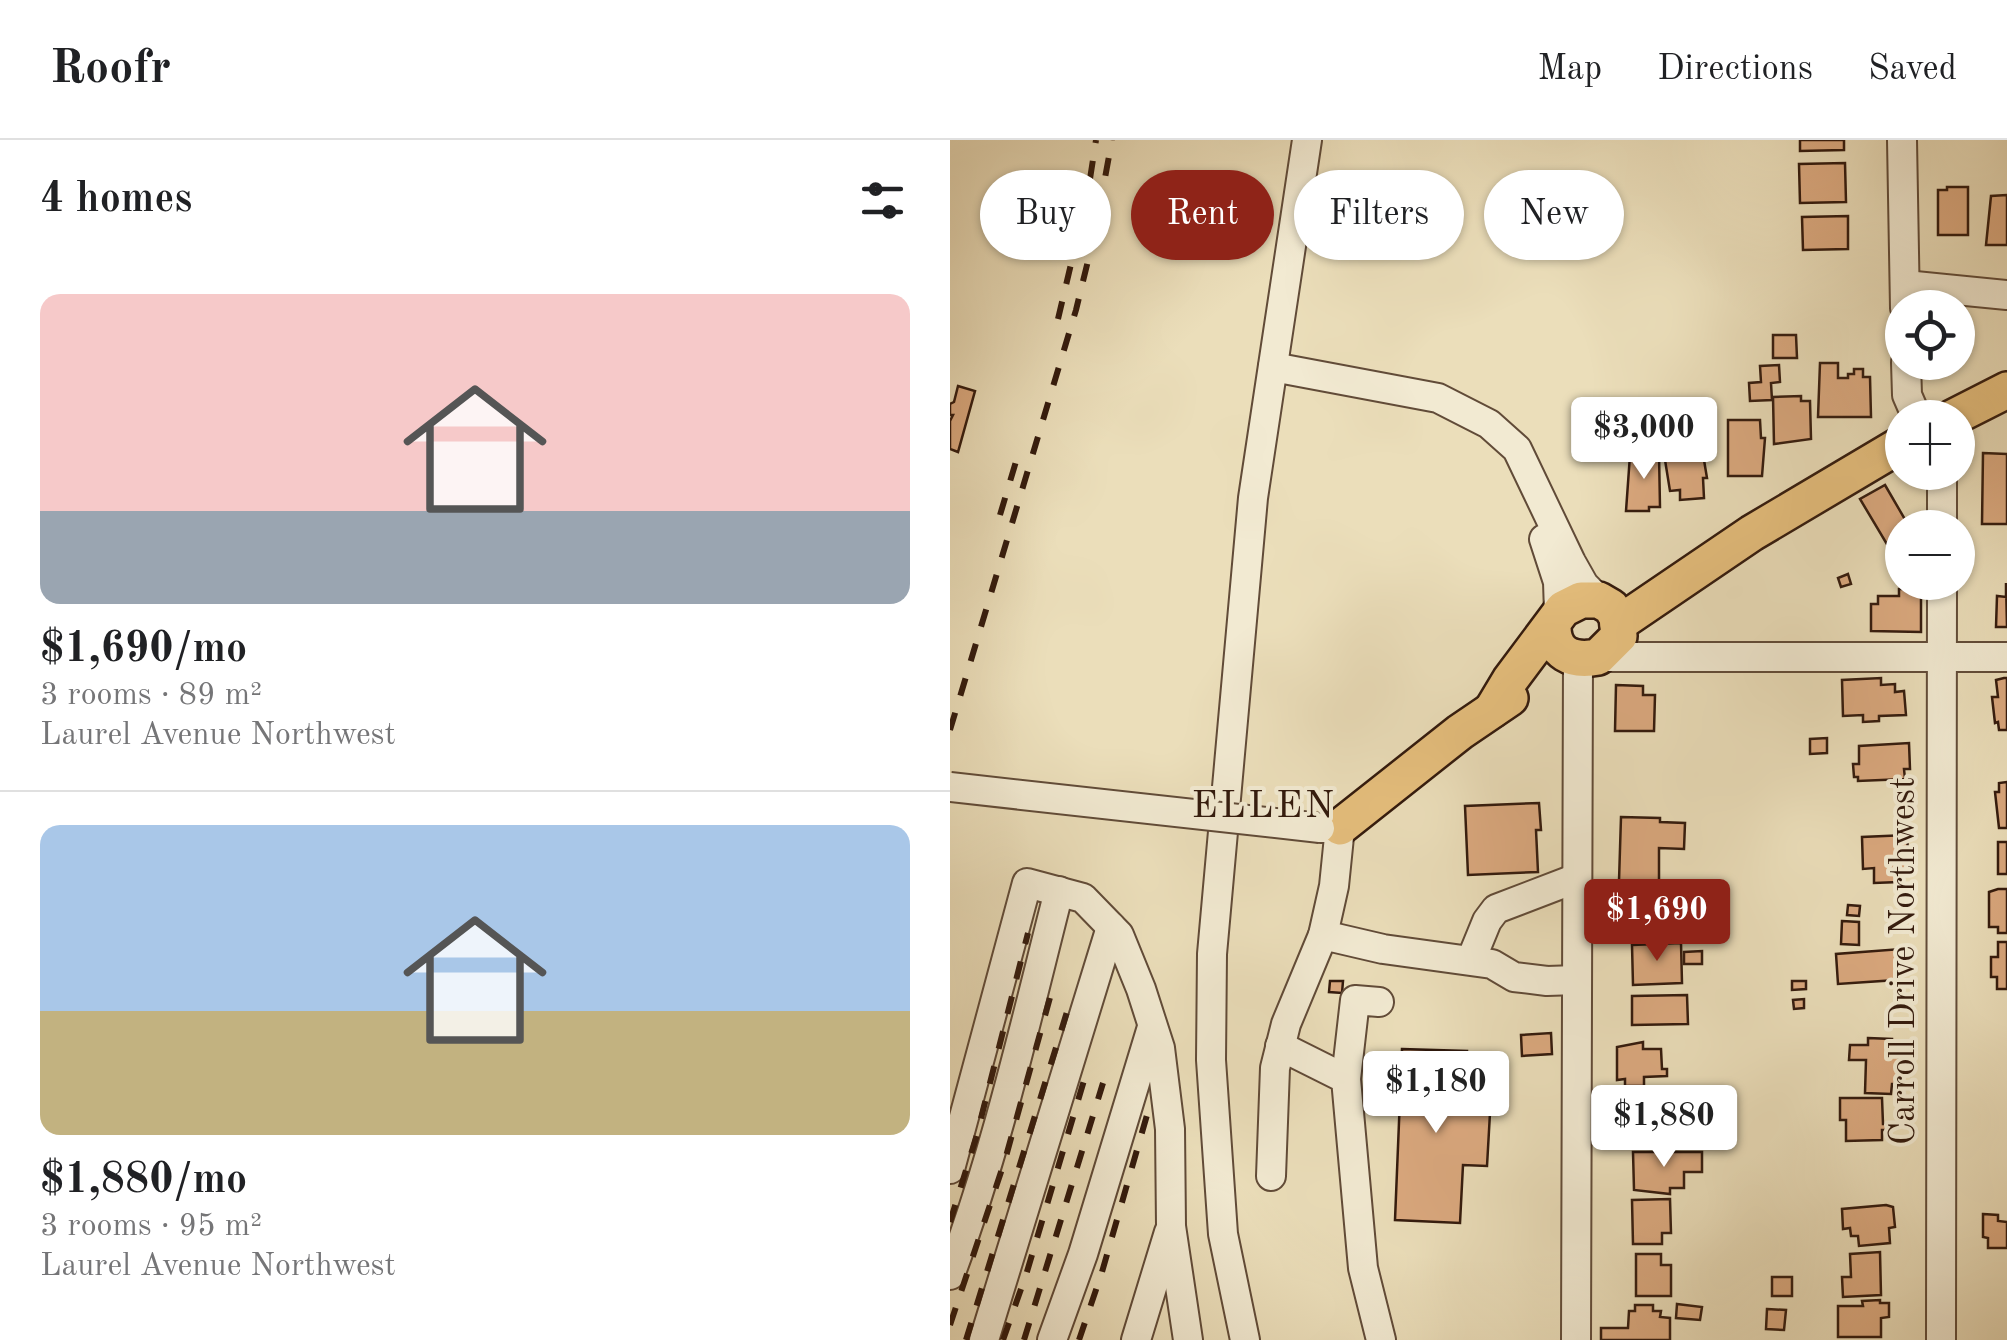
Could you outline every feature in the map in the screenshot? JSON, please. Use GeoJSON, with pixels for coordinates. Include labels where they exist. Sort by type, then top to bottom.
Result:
{"type":"FeatureCollection","features":[{"type":"Feature","properties":{"kind":"main road"},"geometry":{"type":"LineString","coordinates":[[1975,406],[2007,390]]}},
{"type":"Feature","properties":{"kind":"main road"},"geometry":{"type":"LineString","coordinates":[[1330,828],[1599,634],[1752,532],[1885,454]]}},
{"type":"Feature","properties":{"kind":"main road"},"geometry":{"type":"LineString","coordinates":[[1492,710],[1556,618],[1581,600],[1599,634]]}},
{"type":"Feature","properties":{"kind":"main road"},"geometry":{"type":"LineString","coordinates":[[1556,618],[1554,642],[1599,634]]}},
{"type":"Feature","properties":{"kind":"street"},"geometry":{"type":"LineString","coordinates":[[1244,1340],[1223,1234],[1210,1060],[1212,954],[1253,498],[1307,140]]}},
{"type":"Feature","properties":{"kind":"street"},"geometry":{"type":"LineString","coordinates":[[1902,140],[1905,290]]}},
{"type":"Feature","properties":{"kind":"street"},"geometry":{"type":"LineString","coordinates":[[1975,296],[2007,296]]}},
{"type":"Feature","properties":{"kind":"street"},"geometry":{"type":"LineString","coordinates":[[1273,367],[1438,398],[1489,424],[1517,449],[1540,503],[1552,519],[1584,585],[1599,634],[1577,878],[1576,1340]]}},
{"type":"Feature","properties":{"kind":"street"},"geometry":{"type":"LineString","coordinates":[[1540,503],[1538,520],[1558,582],[1556,618]]}},
{"type":"Feature","properties":{"kind":"street","name":"Carroll Drive Northwest"},"geometry":{"type":"LineString","coordinates":[[1941,1340],[1942,600]]}},
{"type":"Feature","properties":{"kind":"street"},"geometry":{"type":"LineString","coordinates":[[1599,634],[1652,657],[2007,657]]}},
{"type":"Feature","properties":{"kind":"street"},"geometry":{"type":"LineString","coordinates":[[950,787],[1330,828],[1334,886],[1324,935],[1274,1068],[1271,1176]]}},
{"type":"Feature","properties":{"kind":"street"},"geometry":{"type":"LineString","coordinates":[[1471,960],[1496,909],[1577,878]]}},
{"type":"Feature","properties":{"kind":"street"},"geometry":{"type":"LineString","coordinates":[[950,1170],[1027,883],[1083,898],[1119,935],[1160,1048],[1170,1129],[1172,1226],[1188,1340]]}},
{"type":"Feature","properties":{"kind":"street"},"geometry":{"type":"LineString","coordinates":[[950,1275],[1002,1112],[1058,891]]}},
{"type":"Feature","properties":{"kind":"street"},"geometry":{"type":"LineString","coordinates":[[984,1340],[1111,927]]}},
{"type":"Feature","properties":{"kind":"street"},"geometry":{"type":"LineString","coordinates":[[1324,935],[1492,964],[1514,978],[1577,980]]}},
{"type":"Feature","properties":{"kind":"street"},"geometry":{"type":"LineString","coordinates":[[1379,1002],[1355,1000],[1346,1079],[1362,1268],[1381,1340]]}},
{"type":"Feature","properties":{"kind":"street"},"geometry":{"type":"LineString","coordinates":[[1052,1340],[1083,1254],[1152,1024]]}},
{"type":"Feature","properties":{"kind":"street"},"geometry":{"type":"LineString","coordinates":[[1280,1046],[1346,1079]]}},
{"type":"Feature","properties":{"kind":"street"},"geometry":{"type":"LineString","coordinates":[[1136,1340],[1172,1226]]}},
{"type":"Feature","properties":{"kind":"building"},"geometry":{"type":"Polygon","coordinates":[[[1800,140],[1844,140],[1844,150],[1800,151],[1800,140]]]}},
{"type":"Feature","properties":{"kind":"building"},"geometry":{"type":"Polygon","coordinates":[[[1845,163],[1846,202],[1800,203],[1799,164],[1845,163]]]}},
{"type":"Feature","properties":{"kind":"building"},"geometry":{"type":"Polygon","coordinates":[[[1968,187],[1968,235],[1938,235],[1938,190],[1968,187]]]}},
{"type":"Feature","properties":{"kind":"building"},"geometry":{"type":"Polygon","coordinates":[[[2007,195],[2007,245],[1986,245],[1991,196],[2007,195]]]}},
{"type":"Feature","properties":{"kind":"building"},"geometry":{"type":"Polygon","coordinates":[[[1848,216],[1848,249],[1803,250],[1802,217],[1848,216]]]}},
{"type":"Feature","properties":{"kind":"building"},"geometry":{"type":"Polygon","coordinates":[[[1773,335],[1796,335],[1797,358],[1773,358],[1773,335]]]}},
{"type":"Feature","properties":{"kind":"building"},"geometry":{"type":"Polygon","coordinates":[[[1820,363],[1838,363],[1838,378],[1848,378],[1854,369],[1863,369],[1863,377],[1870,377],[1871,417],[1818,417],[1820,363]]]}},
{"type":"Feature","properties":{"kind":"building"},"geometry":{"type":"Polygon","coordinates":[[[1779,365],[1780,382],[1771,383],[1772,400],[1750,401],[1749,383],[1761,382],[1760,366],[1779,365]]]}},
{"type":"Feature","properties":{"kind":"building"},"geometry":{"type":"Polygon","coordinates":[[[958,386],[975,391],[958,452],[950,449],[950,404],[958,386]]]}},
{"type":"Feature","properties":{"kind":"building"},"geometry":{"type":"Polygon","coordinates":[[[1801,396],[1801,401],[1810,401],[1811,439],[1774,444],[1773,397],[1801,396]]]}},
{"type":"Feature","properties":{"kind":"building"},"geometry":{"type":"Polygon","coordinates":[[[1728,420],[1760,420],[1761,438],[1765,438],[1762,476],[1728,476],[1728,420]]]}},
{"type":"Feature","properties":{"kind":"building"},"geometry":{"type":"Polygon","coordinates":[[[1700,436],[1707,478],[1703,478],[1704,498],[1680,500],[1680,490],[1670,491],[1667,447],[1670,439],[1700,436]]]}},
{"type":"Feature","properties":{"kind":"building"},"geometry":{"type":"Polygon","coordinates":[[[1659,453],[1660,507],[1626,511],[1630,455],[1659,453]]]}},
{"type":"Feature","properties":{"kind":"building"},"geometry":{"type":"Polygon","coordinates":[[[1983,453],[2007,454],[2007,524],[1982,524],[1983,453]]]}},
{"type":"Feature","properties":{"kind":"building"},"geometry":{"type":"Polygon","coordinates":[[[1885,485],[1900,510],[1885,510],[1885,541],[1860,499],[1885,485]]]}},
{"type":"Feature","properties":{"kind":"building"},"geometry":{"type":"Polygon","coordinates":[[[1848,574],[1851,584],[1841,587],[1838,578],[1848,574]]]}},
{"type":"Feature","properties":{"kind":"building"},"geometry":{"type":"Polygon","coordinates":[[[2006,583],[2007,627],[1996,627],[1997,596],[2006,597],[2006,583]]]}},
{"type":"Feature","properties":{"kind":"building"},"geometry":{"type":"Polygon","coordinates":[[[1878,596],[1885,596],[1885,600],[1921,600],[1921,632],[1871,631],[1871,604],[1878,604],[1878,596]]]}},
{"type":"Feature","properties":{"kind":"building"},"geometry":{"type":"Polygon","coordinates":[[[1881,678],[1881,685],[1895,684],[1895,692],[1904,691],[1906,715],[1879,716],[1879,721],[1863,722],[1863,715],[1843,716],[1842,680],[1881,678]]]}},
{"type":"Feature","properties":{"kind":"building"},"geometry":{"type":"Polygon","coordinates":[[[2007,678],[2007,730],[1999,730],[1992,697],[1998,697],[1996,680],[2007,678]]]}},
{"type":"Feature","properties":{"kind":"building"},"geometry":{"type":"Polygon","coordinates":[[[1616,685],[1643,686],[1643,695],[1655,695],[1654,731],[1615,731],[1616,685]]]}},
{"type":"Feature","properties":{"kind":"building"},"geometry":{"type":"Polygon","coordinates":[[[1827,738],[1827,753],[1810,754],[1810,739],[1827,738]]]}},
{"type":"Feature","properties":{"kind":"building"},"geometry":{"type":"Polygon","coordinates":[[[1909,743],[1910,769],[1904,769],[1905,779],[1858,781],[1854,777],[1853,764],[1859,764],[1859,746],[1909,743]]]}},
{"type":"Feature","properties":{"kind":"building"},"geometry":{"type":"Polygon","coordinates":[[[2007,782],[2007,828],[1999,828],[1995,792],[1999,792],[1999,783],[2007,782]]]}},
{"type":"Feature","properties":{"kind":"building"},"geometry":{"type":"Polygon","coordinates":[[[1539,803],[1538,872],[1468,875],[1465,806],[1539,803]]]}},
{"type":"Feature","properties":{"kind":"building"},"geometry":{"type":"Polygon","coordinates":[[[1621,817],[1685,823],[1684,849],[1659,848],[1659,882],[1619,881],[1621,817]]]}},
{"type":"Feature","properties":{"kind":"building"},"geometry":{"type":"Polygon","coordinates":[[[1907,835],[1909,872],[1898,872],[1899,882],[1874,883],[1874,868],[1863,869],[1862,837],[1907,835]]]}},
{"type":"Feature","properties":{"kind":"building"},"geometry":{"type":"Polygon","coordinates":[[[1998,842],[2007,842],[2007,874],[1998,874],[1998,842]]]}},
{"type":"Feature","properties":{"kind":"building"},"geometry":{"type":"Polygon","coordinates":[[[2007,889],[2007,933],[1989,927],[1989,892],[2007,889]]]}},
{"type":"Feature","properties":{"kind":"building"},"geometry":{"type":"Polygon","coordinates":[[[1633,892],[1659,892],[1659,903],[1670,903],[1669,934],[1633,934],[1633,892]]]}},
{"type":"Feature","properties":{"kind":"building"},"geometry":{"type":"Polygon","coordinates":[[[1848,905],[1860,906],[1859,916],[1847,915],[1848,905]]]}},
{"type":"Feature","properties":{"kind":"building"},"geometry":{"type":"Polygon","coordinates":[[[1842,921],[1859,922],[1859,945],[1841,944],[1842,921]]]}},
{"type":"Feature","properties":{"kind":"building"},"geometry":{"type":"Polygon","coordinates":[[[1998,942],[2007,942],[2007,989],[1997,989],[1997,977],[1991,977],[1991,957],[1998,957],[1998,942]]]}},
{"type":"Feature","properties":{"kind":"building"},"geometry":{"type":"Polygon","coordinates":[[[1681,943],[1682,983],[1633,985],[1632,945],[1681,943]]]}},
{"type":"Feature","properties":{"kind":"building"},"geometry":{"type":"Polygon","coordinates":[[[1901,949],[1902,965],[1895,965],[1896,980],[1838,984],[1836,954],[1901,949]]]}},
{"type":"Feature","properties":{"kind":"building"},"geometry":{"type":"Polygon","coordinates":[[[1702,951],[1702,964],[1684,964],[1684,952],[1702,951]]]}},
{"type":"Feature","properties":{"kind":"building"},"geometry":{"type":"Polygon","coordinates":[[[1330,981],[1343,981],[1342,993],[1329,992],[1330,981]]]}},
{"type":"Feature","properties":{"kind":"building"},"geometry":{"type":"Polygon","coordinates":[[[1792,981],[1806,981],[1806,989],[1792,990],[1792,981]]]}},
{"type":"Feature","properties":{"kind":"building"},"geometry":{"type":"Polygon","coordinates":[[[1687,995],[1688,1024],[1632,1025],[1632,996],[1687,995]]]}},
{"type":"Feature","properties":{"kind":"building"},"geometry":{"type":"Polygon","coordinates":[[[1804,999],[1804,1008],[1794,1009],[1793,1000],[1804,999]]]}},
{"type":"Feature","properties":{"kind":"building"},"geometry":{"type":"Polygon","coordinates":[[[1551,1033],[1552,1054],[1522,1056],[1521,1035],[1551,1033]]]}},
{"type":"Feature","properties":{"kind":"building"},"geometry":{"type":"Polygon","coordinates":[[[1868,1038],[1892,1039],[1891,1054],[1899,1055],[1898,1084],[1892,1084],[1891,1094],[1865,1093],[1866,1060],[1849,1060],[1850,1045],[1868,1045],[1868,1038]]]}},
{"type":"Feature","properties":{"kind":"building"},"geometry":{"type":"Polygon","coordinates":[[[1643,1042],[1643,1049],[1661,1049],[1662,1069],[1667,1069],[1667,1076],[1644,1077],[1644,1086],[1625,1086],[1625,1079],[1617,1080],[1617,1047],[1643,1042]]]}},
{"type":"Feature","properties":{"kind":"building"},"geometry":{"type":"Polygon","coordinates":[[[1402,1049],[1467,1051],[1464,1112],[1490,1113],[1487,1166],[1463,1165],[1460,1223],[1395,1220],[1402,1049]]]}},
{"type":"Feature","properties":{"kind":"building"},"geometry":{"type":"Polygon","coordinates":[[[1840,1098],[1882,1098],[1883,1124],[1887,1124],[1887,1130],[1882,1130],[1882,1140],[1846,1141],[1846,1120],[1840,1120],[1840,1098]]]}},
{"type":"Feature","properties":{"kind":"building"},"geometry":{"type":"Polygon","coordinates":[[[1633,1101],[1684,1101],[1685,1120],[1702,1119],[1703,1139],[1633,1141],[1633,1101]]]}},
{"type":"Feature","properties":{"kind":"building"},"geometry":{"type":"Polygon","coordinates":[[[1633,1152],[1702,1152],[1702,1172],[1684,1172],[1684,1188],[1670,1188],[1670,1194],[1634,1190],[1633,1152]]]}},
{"type":"Feature","properties":{"kind":"building"},"geometry":{"type":"Polygon","coordinates":[[[1670,1199],[1671,1233],[1662,1233],[1662,1244],[1633,1244],[1632,1200],[1670,1199]]]}},
{"type":"Feature","properties":{"kind":"building"},"geometry":{"type":"Polygon","coordinates":[[[1893,1207],[1895,1227],[1889,1228],[1890,1243],[1859,1246],[1858,1236],[1851,1236],[1850,1228],[1843,1229],[1842,1209],[1893,1207]]]}},
{"type":"Feature","properties":{"kind":"building"},"geometry":{"type":"Polygon","coordinates":[[[1983,1214],[1998,1215],[1998,1221],[2007,1222],[2007,1248],[1988,1248],[1988,1238],[1983,1237],[1983,1214]]]}},
{"type":"Feature","properties":{"kind":"building"},"geometry":{"type":"Polygon","coordinates":[[[1880,1252],[1881,1295],[1843,1297],[1842,1277],[1851,1277],[1850,1254],[1880,1252]]]}},
{"type":"Feature","properties":{"kind":"building"},"geometry":{"type":"Polygon","coordinates":[[[1636,1254],[1661,1254],[1661,1265],[1671,1265],[1671,1296],[1636,1296],[1636,1254]]]}},
{"type":"Feature","properties":{"kind":"building"},"geometry":{"type":"Polygon","coordinates":[[[1772,1277],[1792,1277],[1792,1296],[1772,1296],[1772,1277]]]}},
{"type":"Feature","properties":{"kind":"building"},"geometry":{"type":"Polygon","coordinates":[[[1862,1301],[1889,1303],[1889,1317],[1881,1318],[1881,1337],[1838,1337],[1838,1306],[1863,1306],[1862,1301]]]}},
{"type":"Feature","properties":{"kind":"building"},"geometry":{"type":"Polygon","coordinates":[[[1677,1304],[1702,1307],[1700,1320],[1676,1318],[1677,1304]]]}},
{"type":"Feature","properties":{"kind":"building"},"geometry":{"type":"Polygon","coordinates":[[[1635,1305],[1653,1305],[1653,1311],[1661,1311],[1660,1317],[1670,1318],[1670,1340],[1601,1340],[1601,1328],[1628,1328],[1629,1311],[1635,1311],[1635,1305]]]}},
{"type":"Feature","properties":{"kind":"building"},"geometry":{"type":"Polygon","coordinates":[[[1767,1309],[1786,1310],[1784,1330],[1766,1329],[1767,1309]]]}},
{"type":"Feature","properties":{"kind":"railway"},"geometry":{"type":"LineString","coordinates":[[1058,319],[1096,140]]}},
{"type":"Feature","properties":{"kind":"railway"},"geometry":{"type":"LineString","coordinates":[[950,730],[1076,310],[1112,140]]}},
{"type":"Feature","properties":{"kind":"railway"},"geometry":{"type":"LineString","coordinates":[[1000,515],[1020,448]]}},
{"type":"Feature","properties":{"kind":"railway"},"geometry":{"type":"LineString","coordinates":[[950,1222],[976,1138],[1028,933]]}},
{"type":"Feature","properties":{"kind":"railway"},"geometry":{"type":"LineString","coordinates":[[950,1325],[1005,1160],[1051,994]]}},
{"type":"Feature","properties":{"kind":"railway"},"geometry":{"type":"LineString","coordinates":[[966,1340],[1070,1002]]}},
{"type":"Feature","properties":{"kind":"railway"},"geometry":{"type":"LineString","coordinates":[[1003,1340],[1085,1077]]}},
{"type":"Feature","properties":{"kind":"railway"},"geometry":{"type":"LineString","coordinates":[[1024,1340],[1103,1083]]}},
{"type":"Feature","properties":{"kind":"railway"},"geometry":{"type":"LineString","coordinates":[[1079,1340],[1147,1115]]}},
{"type":"Feature","properties":{"kind":"district","name":"ELLEN"},"geometry":{"type":"Point","coordinates":[1264,807]}}]}
